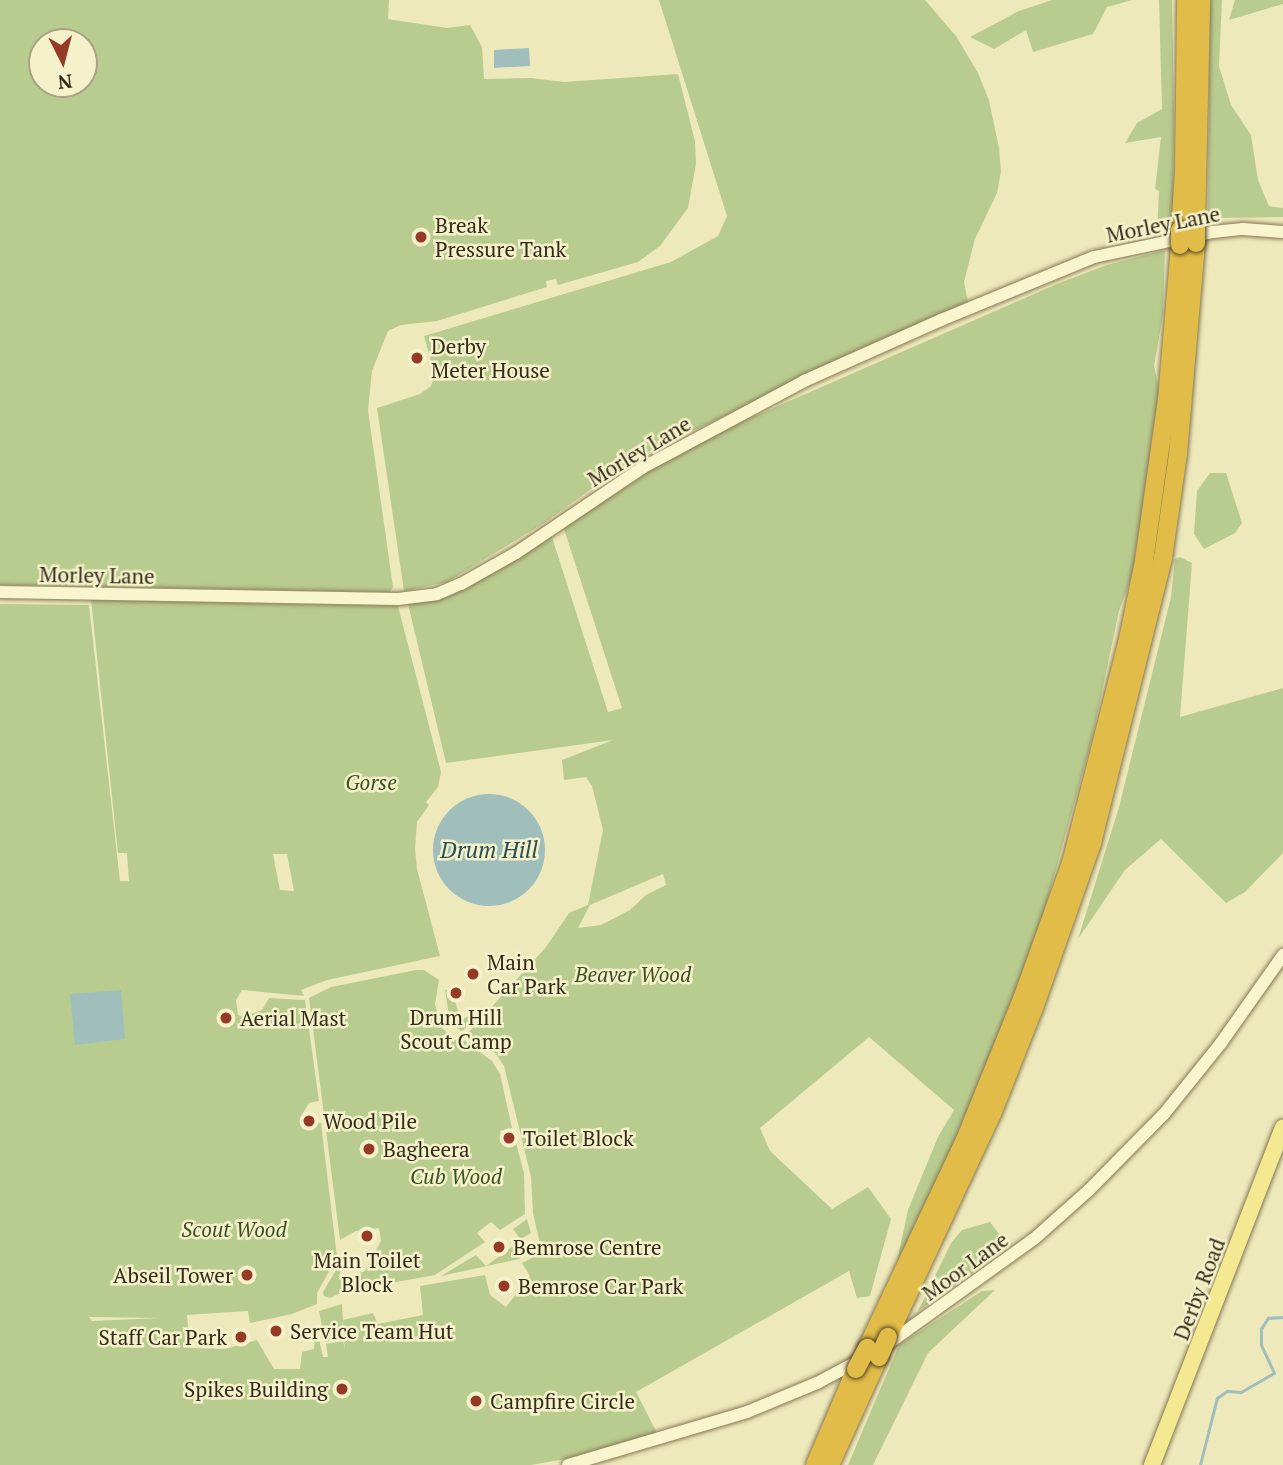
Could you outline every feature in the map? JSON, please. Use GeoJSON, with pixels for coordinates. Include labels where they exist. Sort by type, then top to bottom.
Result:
{"type":"FeatureCollection","features":[{"type":"Feature","properties":{"kind":"highway"},"geometry":{"type":"LineString","coordinates":[[831,1465],[873,1353],[965,1140],[1022,999],[1071,863],[1127,644],[1144,561],[1188,236],[1185,148],[1186,0]]}},
{"type":"Feature","properties":{"kind":"highway"},"geometry":{"type":"LineString","coordinates":[[815,1465],[856,1369],[888,1337],[992,1114],[1039,995],[1092,843],[1163,558],[1178,454],[1201,0]]}},
{"type":"Feature","properties":{"kind":"main road","name":"Derby Road"},"geometry":{"type":"LineString","coordinates":[[1152,1465],[1283,1127]]}},
{"type":"Feature","properties":{"kind":"street","name":"Morley Lane"},"geometry":{"type":"LineString","coordinates":[[0,592],[398,599],[437,594],[461,584],[516,553],[642,468],[804,381],[942,320],[1094,257],[1213,232],[1243,229],[1283,232]]}},
{"type":"Feature","properties":{"kind":"street","name":"Moor Lane"},"geometry":{"type":"LineString","coordinates":[[568,1465],[731,1417],[817,1383],[876,1351],[965,1291],[1034,1240],[1089,1191],[1164,1114],[1229,1032],[1283,955]]}},
{"type":"Feature","properties":{"kind":"green space"},"geometry":{"type":"Polygon","coordinates":[[[0,0],[389,0],[388,19],[447,28],[470,25],[482,47],[484,79],[531,78],[564,82],[678,74],[695,141],[696,164],[688,208],[660,246],[638,262],[558,285],[556,279],[546,281],[547,287],[437,321],[401,325],[388,331],[372,371],[368,410],[393,587],[390,592],[0,585],[0,0]]]}},
{"type":"Feature","properties":{"kind":"green space"},"geometry":{"type":"Polygon","coordinates":[[[659,0],[925,0],[956,36],[978,73],[989,100],[999,148],[1001,172],[997,193],[975,239],[964,282],[968,302],[633,459],[544,523],[447,582],[404,591],[377,408],[420,394],[431,386],[435,375],[424,336],[671,262],[718,236],[727,216],[659,0]]]}},
{"type":"Feature","properties":{"kind":"green space"},"geometry":{"type":"Polygon","coordinates":[[[1052,0],[1132,0],[1107,7],[1093,34],[1033,52],[1026,30],[994,49],[970,37],[1019,11],[1052,0]]]}},
{"type":"Feature","properties":{"kind":"green space"},"geometry":{"type":"Polygon","coordinates":[[[1159,0],[1172,0],[1173,230],[1157,232],[1159,191],[1155,189],[1161,137],[1125,143],[1137,123],[1162,109],[1159,0]]]}},
{"type":"Feature","properties":{"kind":"green space"},"geometry":{"type":"Polygon","coordinates":[[[1210,0],[1222,0],[1219,66],[1231,105],[1251,135],[1258,180],[1269,206],[1283,208],[1283,217],[1208,218],[1210,0]]]}},
{"type":"Feature","properties":{"kind":"green space"},"geometry":{"type":"Polygon","coordinates":[[[1235,0],[1283,0],[1283,4],[1229,20],[1235,0]]]}},
{"type":"Feature","properties":{"kind":"green space"},"geometry":{"type":"Polygon","coordinates":[[[1165,250],[1163,315],[1154,366],[1159,389],[1132,576],[1119,611],[1092,739],[1048,898],[1013,1006],[969,1121],[894,1276],[908,1210],[938,1137],[954,1110],[869,1037],[760,1128],[770,1151],[832,1209],[868,1187],[891,1219],[870,1296],[857,1298],[849,1271],[636,1392],[658,1435],[588,1455],[531,1465],[0,1465],[0,604],[89,605],[120,881],[129,881],[127,853],[118,853],[91,600],[398,606],[441,772],[438,787],[426,802],[429,805],[417,822],[415,849],[417,869],[440,956],[327,980],[301,990],[304,996],[242,990],[236,1000],[238,1015],[244,1017],[262,1010],[269,998],[305,1000],[319,1101],[309,1103],[303,1113],[303,1124],[321,1123],[337,1257],[317,1293],[317,1304],[292,1314],[250,1323],[248,1311],[187,1315],[190,1348],[225,1349],[257,1340],[274,1369],[300,1369],[302,1352],[314,1349],[316,1326],[323,1357],[328,1357],[326,1344],[343,1341],[345,1350],[342,1320],[342,1338],[325,1342],[319,1311],[342,1304],[343,1320],[373,1313],[378,1324],[423,1315],[420,1286],[485,1275],[490,1295],[506,1307],[530,1276],[522,1263],[542,1253],[533,1213],[531,1177],[504,1066],[496,1054],[468,1033],[546,947],[569,913],[588,905],[603,830],[592,786],[586,777],[564,780],[562,760],[613,740],[446,763],[408,604],[450,596],[551,534],[608,712],[622,708],[563,526],[634,476],[739,423],[1057,284],[1107,265],[1165,250]],[[273,854],[280,890],[294,891],[287,854],[273,854]],[[663,874],[590,905],[578,928],[601,925],[630,910],[646,895],[666,885],[663,874]],[[89,1317],[92,1321],[159,1318],[89,1317]]]}},
{"type":"Feature","properties":{"kind":"green space"},"geometry":{"type":"Polygon","coordinates":[[[1210,473],[1226,473],[1242,523],[1235,533],[1204,549],[1194,534],[1197,491],[1210,473]]]}},
{"type":"Feature","properties":{"kind":"green space"},"geometry":{"type":"Polygon","coordinates":[[[1180,557],[1192,563],[1180,717],[1283,688],[1283,853],[1245,892],[1226,903],[1161,839],[1125,870],[1078,939],[1119,807],[1171,597],[1175,559],[1180,557]]]}},
{"type":"Feature","properties":{"kind":"green space","name":"Cub Wood"},"geometry":{"type":"Polygon","coordinates":[[[424,970],[439,980],[435,1004],[441,1027],[455,1040],[465,1041],[492,1061],[500,1074],[512,1128],[500,1131],[503,1142],[515,1139],[524,1173],[525,1214],[500,1230],[491,1222],[477,1233],[485,1242],[435,1275],[352,1288],[346,1278],[365,1271],[381,1241],[379,1228],[356,1231],[340,1240],[309,998],[331,987],[424,970]]]}},
{"type":"Feature","properties":{"kind":"green space"},"geometry":{"type":"Polygon","coordinates":[[[451,989],[461,1020],[473,1014],[476,1019],[462,1031],[454,1026],[449,1016],[445,990],[451,989]]]}},
{"type":"Feature","properties":{"kind":"green space"},"geometry":{"type":"Polygon","coordinates":[[[527,1219],[531,1233],[521,1239],[527,1247],[534,1242],[532,1250],[519,1259],[441,1276],[476,1255],[486,1266],[521,1240],[513,1229],[527,1219]]]}},
{"type":"Feature","properties":{"kind":"green space"},"geometry":{"type":"Polygon","coordinates":[[[990,1222],[1009,1247],[918,1311],[951,1243],[962,1230],[990,1222]]]}},
{"type":"Feature","properties":{"kind":"green space"},"geometry":{"type":"Polygon","coordinates":[[[339,1265],[343,1292],[330,1298],[324,1296],[323,1292],[339,1265]]]}},
{"type":"Feature","properties":{"kind":"green space"},"geometry":{"type":"Polygon","coordinates":[[[995,1290],[928,1353],[873,1465],[848,1465],[899,1345],[982,1291],[995,1290]]]}},
{"type":"Feature","properties":{"kind":"water"},"geometry":{"type":"Polygon","coordinates":[[[529,48],[530,66],[494,68],[494,50],[529,48]]]}},
{"type":"Feature","properties":{"kind":"water","name":"Drum Hill"},"geometry":{"type":"Polygon","coordinates":[[[489,794],[510,798],[529,810],[541,829],[545,850],[541,871],[529,890],[510,902],[489,906],[468,902],[449,890],[437,871],[433,850],[437,829],[449,810],[468,798],[489,794]]]}},
{"type":"Feature","properties":{"kind":"water"},"geometry":{"type":"Polygon","coordinates":[[[121,990],[125,1039],[75,1045],[70,994],[121,990]]]}},
{"type":"Feature","properties":{"kind":"waterway"},"geometry":{"type":"LineString","coordinates":[[1200,1465],[1217,1398],[1227,1391],[1241,1392],[1274,1373],[1261,1345],[1261,1329],[1268,1318],[1283,1317]]}},
{"type":"Feature","properties":{"kind":"place","name":"Break Pressure Tank"},"geometry":{"type":"Point","coordinates":[421,237]}},
{"type":"Feature","properties":{"kind":"place","name":"Derby Meter House"},"geometry":{"type":"Point","coordinates":[417,358]}},
{"type":"Feature","properties":{"kind":"place","name":"Main Car Park"},"geometry":{"type":"Point","coordinates":[473,974]}},
{"type":"Feature","properties":{"kind":"place","name":"Drum Hill Scout Camp"},"geometry":{"type":"Point","coordinates":[456,993]}},
{"type":"Feature","properties":{"kind":"place","name":"Aerial Mast"},"geometry":{"type":"Point","coordinates":[226,1018]}},
{"type":"Feature","properties":{"kind":"place","name":"Wood Pile"},"geometry":{"type":"Point","coordinates":[309,1121]}},
{"type":"Feature","properties":{"kind":"place","name":"Toilet Block"},"geometry":{"type":"Point","coordinates":[509,1138]}},
{"type":"Feature","properties":{"kind":"place","name":"Bagheera"},"geometry":{"type":"Point","coordinates":[369,1149]}},
{"type":"Feature","properties":{"kind":"place","name":"Main Toilet Block"},"geometry":{"type":"Point","coordinates":[367,1236]}},
{"type":"Feature","properties":{"kind":"place","name":"Bemrose Centre"},"geometry":{"type":"Point","coordinates":[499,1247]}},
{"type":"Feature","properties":{"kind":"place","name":"Abseil Tower"},"geometry":{"type":"Point","coordinates":[247,1275]}},
{"type":"Feature","properties":{"kind":"place","name":"Bemrose Car Park"},"geometry":{"type":"Point","coordinates":[504,1286]}},
{"type":"Feature","properties":{"kind":"place","name":"Service Team Hut"},"geometry":{"type":"Point","coordinates":[276,1331]}},
{"type":"Feature","properties":{"kind":"place","name":"Staff Car Park"},"geometry":{"type":"Point","coordinates":[241,1337]}},
{"type":"Feature","properties":{"kind":"place","name":"Spikes Building"},"geometry":{"type":"Point","coordinates":[342,1389]}},
{"type":"Feature","properties":{"kind":"place","name":"Campfire Circle"},"geometry":{"type":"Point","coordinates":[476,1401]}},
{"type":"Feature","properties":{"kind":"park label","name":"Gorse"},"geometry":{"type":"Point","coordinates":[371,782]}},
{"type":"Feature","properties":{"kind":"park label","name":"Beaver Wood"},"geometry":{"type":"Point","coordinates":[633,974]}},
{"type":"Feature","properties":{"kind":"park label","name":"Scout Wood"},"geometry":{"type":"Point","coordinates":[234,1229]}}]}
